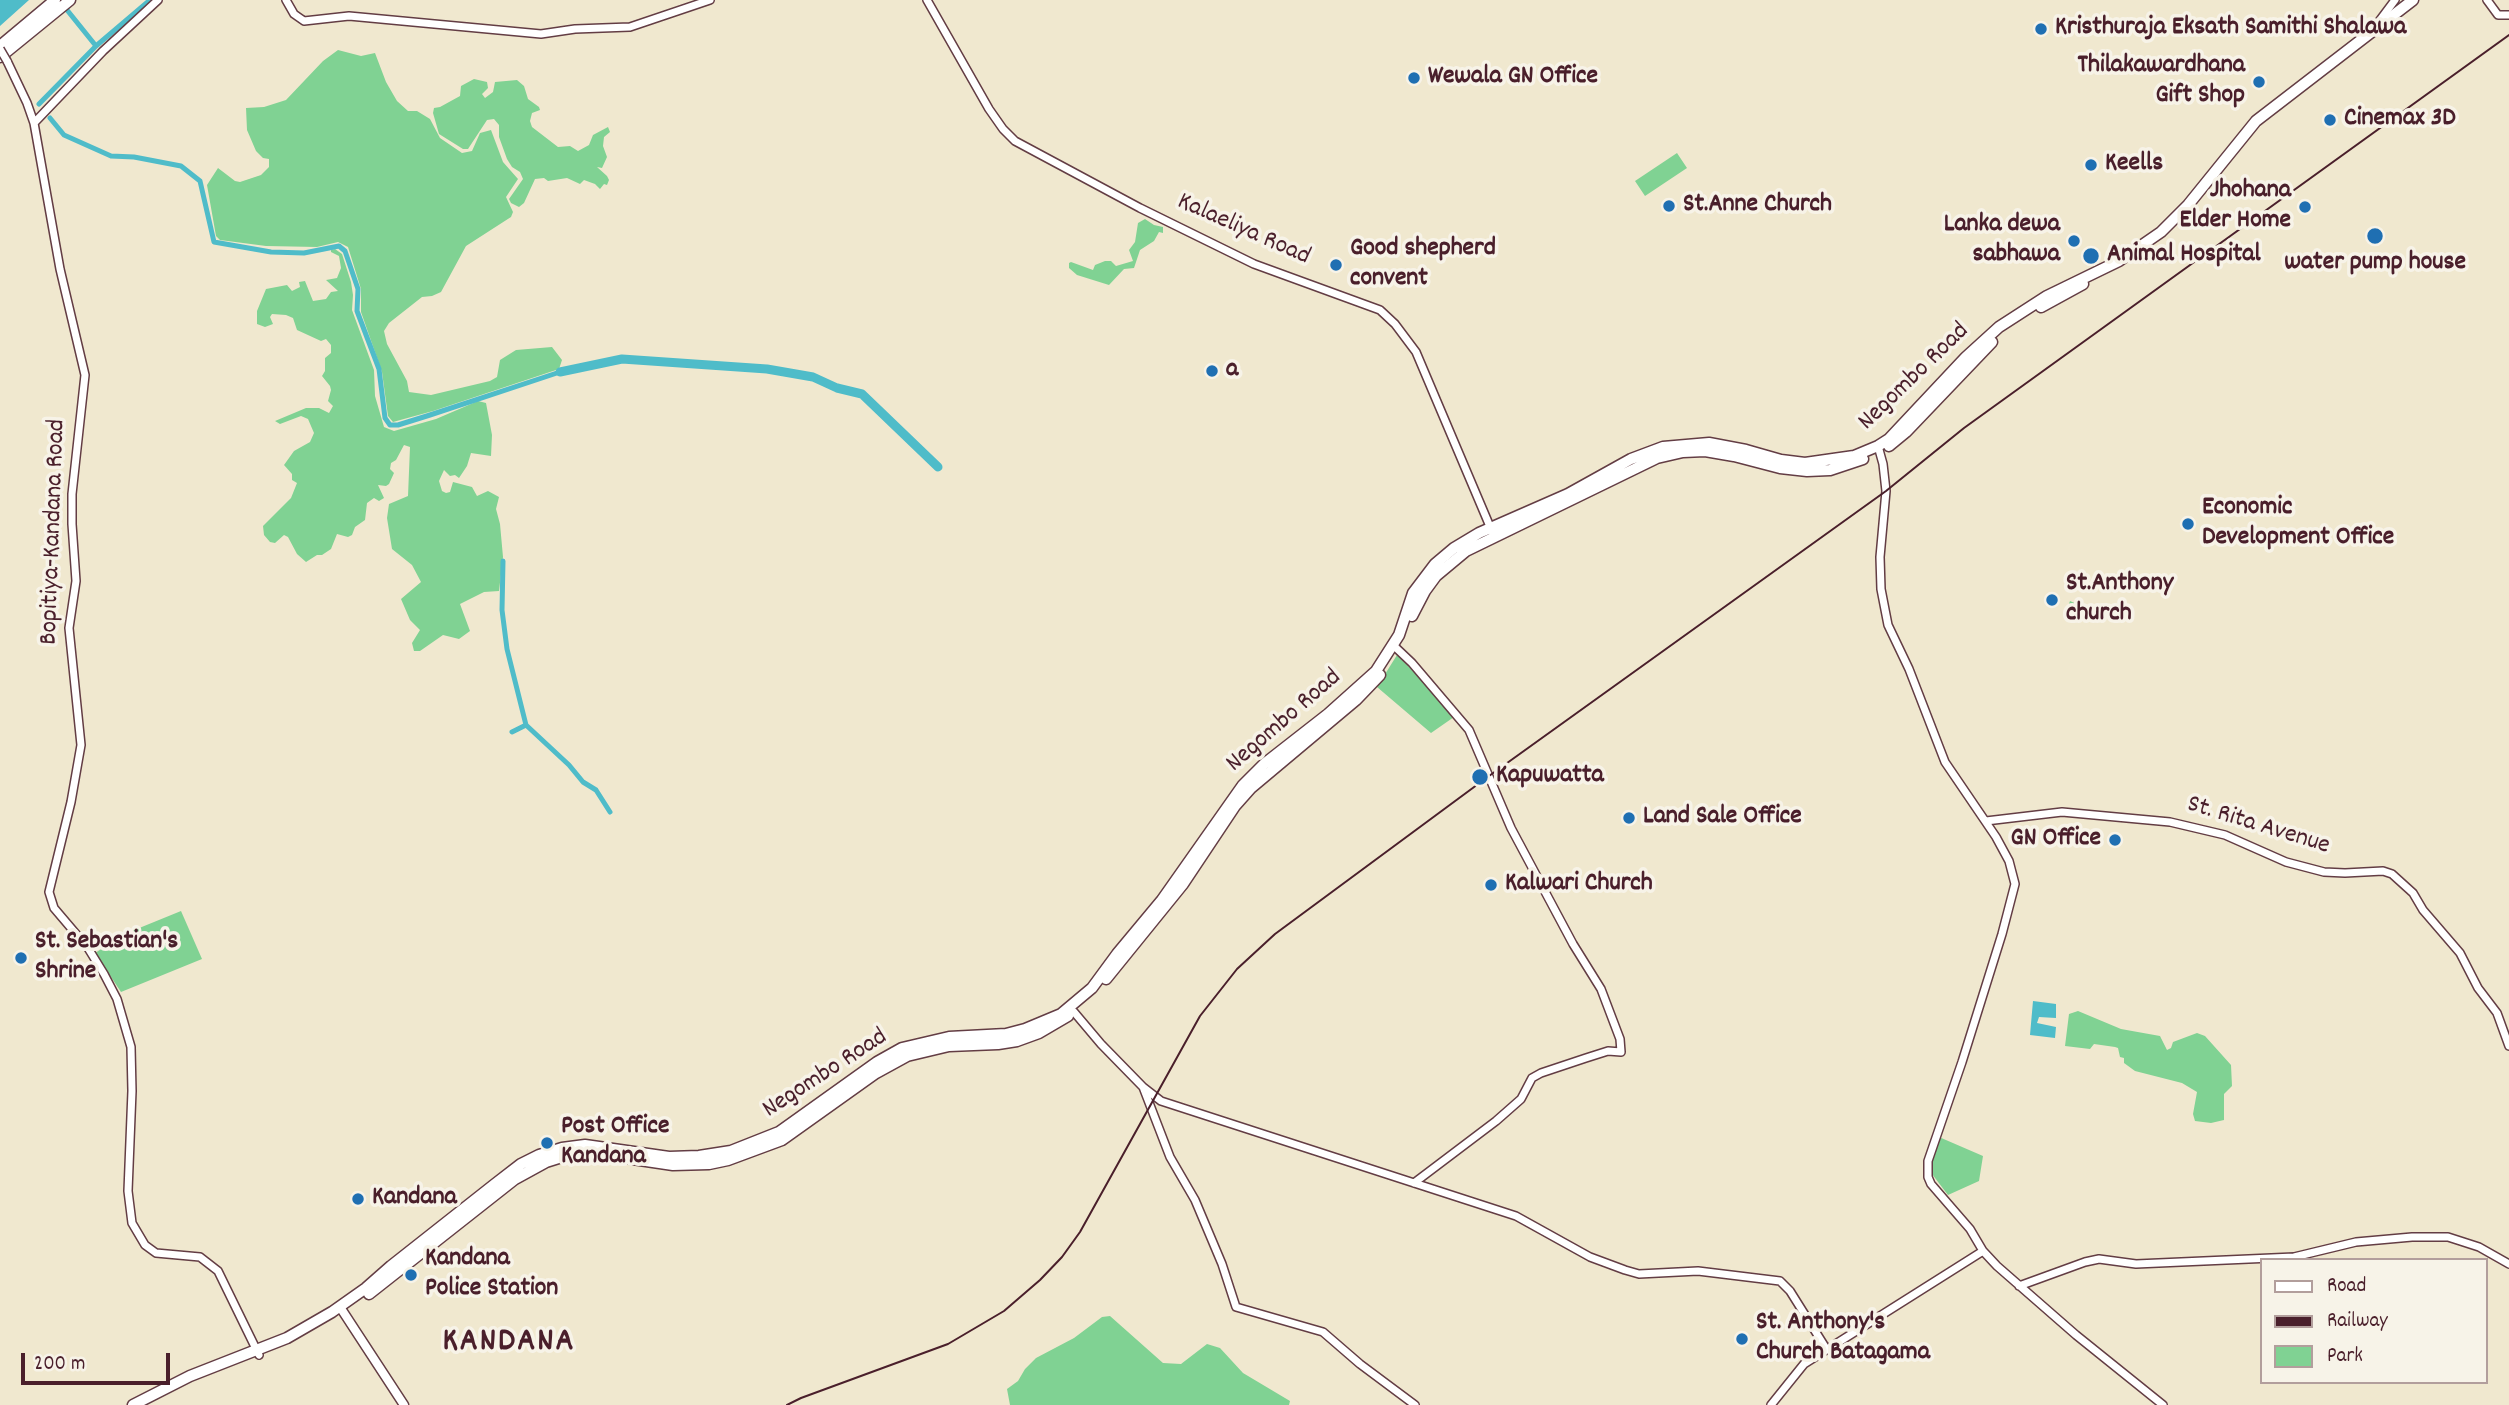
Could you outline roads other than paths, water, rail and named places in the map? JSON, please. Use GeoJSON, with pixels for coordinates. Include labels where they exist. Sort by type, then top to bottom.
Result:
{"type":"FeatureCollection","features":[{"type":"Feature","properties":{"kind":"highway","name":"Negombo Road"},"geometry":{"type":"LineString","coordinates":[[1881,448],[1966,357],[2006,322],[2059,289],[2133,253],[2171,224],[2256,121],[2413,0]]}},
{"type":"Feature","properties":{"kind":"highway","name":"Negombo Road"},"geometry":{"type":"LineString","coordinates":[[640,1156],[673,1165],[709,1164],[752,1153],[797,1131],[876,1073],[907,1056],[942,1047],[1017,1041],[1074,1012],[1094,995],[1161,913],[1245,794],[1356,700],[1381,674],[1416,606],[1436,576],[1452,560],[1492,532],[1575,499],[1646,462],[1669,454],[1705,451],[1780,468],[1807,471],[1844,467],[1881,448],[1906,432],[1986,347],[2016,323],[2049,302],[2129,261],[2159,241],[2185,218],[2268,117],[2424,0]]}},
{"type":"Feature","properties":{"kind":"highway"},"geometry":{"type":"LineString","coordinates":[[0,47],[61,2]]}},
{"type":"Feature","properties":{"kind":"highway"},"geometry":{"type":"LineString","coordinates":[[4,59],[61,2]]}},
{"type":"Feature","properties":{"kind":"highway","name":"Negombo Road"},"geometry":{"type":"LineString","coordinates":[[133,1405],[190,1376],[301,1338],[535,1167],[565,1156],[699,1156],[746,1146],[794,1123],[877,1062],[902,1048],[949,1037],[1006,1034],[1061,1014],[1092,988],[1162,901],[1243,785],[1264,764],[1328,714],[1376,671],[1395,647]]}},
{"type":"Feature","properties":{"kind":"highway","name":"Negombo Road"},"geometry":{"type":"LineString","coordinates":[[146,1405],[258,1352]]}},
{"type":"Feature","properties":{"kind":"main road"},"geometry":{"type":"LineString","coordinates":[[342,1310],[404,1405]]}},
{"type":"Feature","properties":{"kind":"street"},"geometry":{"type":"LineString","coordinates":[[34,123],[117,36],[158,0]]}},
{"type":"Feature","properties":{"kind":"street"},"geometry":{"type":"LineString","coordinates":[[286,0],[294,14],[304,21],[349,16],[541,34],[575,29],[630,27],[709,0]]}},
{"type":"Feature","properties":{"kind":"street","name":"Kalaeliya Road"},"geometry":{"type":"LineString","coordinates":[[927,0],[989,110],[1015,141],[1140,208],[1254,264],[1380,310],[1395,324],[1416,352],[1492,532]]}},
{"type":"Feature","properties":{"kind":"street"},"geometry":{"type":"LineString","coordinates":[[2370,33],[2395,0]]}},
{"type":"Feature","properties":{"kind":"street"},"geometry":{"type":"LineString","coordinates":[[2487,0],[2498,15],[2509,15]]}},
{"type":"Feature","properties":{"kind":"street","name":"Bopitiya-Kandana Road"},"geometry":{"type":"LineString","coordinates":[[0,47],[34,123],[60,269],[85,375],[72,494],[76,581],[69,628],[81,745],[71,802],[49,892],[54,908],[88,948],[104,974],[117,999],[131,1047],[128,1191],[132,1223],[145,1245],[156,1253],[200,1256],[218,1271],[258,1352]]}},
{"type":"Feature","properties":{"kind":"street"},"geometry":{"type":"LineString","coordinates":[[1881,448],[1885,491],[1881,589],[1888,625],[1909,669],[1945,762],[1986,821],[2009,861],[2015,884],[1962,1062],[1930,1153],[1927,1171],[1931,1184],[1957,1213],[1983,1251],[2019,1286],[2163,1405]]}},
{"type":"Feature","properties":{"kind":"street"},"geometry":{"type":"LineString","coordinates":[[1395,647],[1469,730],[1511,828],[1573,944],[1601,989],[1620,1039],[1621,1052],[1608,1051],[1532,1078],[1521,1099],[1414,1183]]}},
{"type":"Feature","properties":{"kind":"street","name":"St. Rita Avenue"},"geometry":{"type":"LineString","coordinates":[[1986,821],[2063,812],[2170,822],[2225,835],[2286,862],[2324,872],[2383,871],[2392,874],[2413,893],[2423,910],[2460,953],[2477,988],[2497,1013],[2509,1046]]}},
{"type":"Feature","properties":{"kind":"street"},"geometry":{"type":"LineString","coordinates":[[1074,1012],[1143,1087],[1161,1101],[1516,1216],[1590,1256],[1639,1274],[1698,1271],[1780,1281],[1790,1291],[1827,1350]]}},
{"type":"Feature","properties":{"kind":"street"},"geometry":{"type":"LineString","coordinates":[[1143,1087],[1170,1157],[1195,1199],[1222,1264],[1236,1307],[1323,1332],[1415,1405]]}},
{"type":"Feature","properties":{"kind":"street"},"geometry":{"type":"LineString","coordinates":[[2271,1258],[2294,1257],[2356,1242],[2448,1237],[2479,1247],[2509,1264]]}},
{"type":"Feature","properties":{"kind":"street"},"geometry":{"type":"LineString","coordinates":[[1771,1405],[1804,1364],[1983,1251]]}},
{"type":"Feature","properties":{"kind":"street"},"geometry":{"type":"LineString","coordinates":[[2019,1286],[2099,1259],[2136,1264],[2260,1259]]}},
{"type":"Feature","properties":{"kind":"water"},"geometry":{"type":"Polygon","coordinates":[[[0,0],[29,0],[0,26],[0,0]]]}},
{"type":"Feature","properties":{"kind":"water"},"geometry":{"type":"Polygon","coordinates":[[[2033,1001],[2056,1004],[2056,1018],[2039,1017],[2037,1023],[2056,1027],[2055,1038],[2030,1035],[2033,1001]]]}},
{"type":"Feature","properties":{"kind":"waterway"},"geometry":{"type":"LineString","coordinates":[[39,104],[96,46],[150,0]]}},
{"type":"Feature","properties":{"kind":"waterway"},"geometry":{"type":"LineString","coordinates":[[63,5],[96,46]]}},
{"type":"Feature","properties":{"kind":"waterway"},"geometry":{"type":"LineString","coordinates":[[50,118],[64,135],[111,156],[134,157],[181,166],[200,181],[214,242],[271,252],[304,253],[339,246],[345,251],[358,289],[357,311],[379,369],[385,418],[390,425],[398,425],[560,372]]}},
{"type":"Feature","properties":{"kind":"waterway"},"geometry":{"type":"LineString","coordinates":[[560,372],[622,359],[767,369],[813,377],[837,388],[862,394],[938,467]]}},
{"type":"Feature","properties":{"kind":"waterway"},"geometry":{"type":"LineString","coordinates":[[503,561],[502,610],[507,649],[526,725]]}},
{"type":"Feature","properties":{"kind":"waterway"},"geometry":{"type":"LineString","coordinates":[[512,732],[526,725],[569,765],[583,782],[596,790],[610,812]]}},
{"type":"Feature","properties":{"kind":"railway"},"geometry":{"type":"LineString","coordinates":[[787,1405],[948,1344],[1004,1311],[1040,1280],[1062,1257],[1080,1232],[1200,1016],[1237,969],[1275,934],[1489,776],[1886,491],[1964,428],[2509,35]]}},
{"type":"Feature","properties":{"kind":"place","name":"Kristhuraja Eksath Samithi Shalawa"},"geometry":{"type":"Point","coordinates":[2041,29]}},
{"type":"Feature","properties":{"kind":"place","name":"Wewala GN Office"},"geometry":{"type":"Point","coordinates":[1414,78]}},
{"type":"Feature","properties":{"kind":"place","name":"Thilakawardhana Gift Shop"},"geometry":{"type":"Point","coordinates":[2259,82]}},
{"type":"Feature","properties":{"kind":"place","name":"Cinemax 3D"},"geometry":{"type":"Point","coordinates":[2330,120]}},
{"type":"Feature","properties":{"kind":"place","name":"Keells"},"geometry":{"type":"Point","coordinates":[2091,165]}},
{"type":"Feature","properties":{"kind":"place","name":"St.Anne Church"},"geometry":{"type":"Point","coordinates":[1669,206]}},
{"type":"Feature","properties":{"kind":"place","name":"Jhohana Elder Home"},"geometry":{"type":"Point","coordinates":[2305,207]}},
{"type":"Feature","properties":{"kind":"place","name":"water pump house"},"geometry":{"type":"Point","coordinates":[2375,236]}},
{"type":"Feature","properties":{"kind":"place","name":"Lanka dewa sabhawa"},"geometry":{"type":"Point","coordinates":[2074,241]}},
{"type":"Feature","properties":{"kind":"place","name":"Animal Hospital"},"geometry":{"type":"Point","coordinates":[2091,256]}},
{"type":"Feature","properties":{"kind":"place","name":"Good shepherd convent"},"geometry":{"type":"Point","coordinates":[1336,265]}},
{"type":"Feature","properties":{"kind":"place","name":"a"},"geometry":{"type":"Point","coordinates":[1212,371]}},
{"type":"Feature","properties":{"kind":"place","name":"Economic Development Office"},"geometry":{"type":"Point","coordinates":[2188,524]}},
{"type":"Feature","properties":{"kind":"place","name":"St.Anthony church"},"geometry":{"type":"Point","coordinates":[2052,600]}},
{"type":"Feature","properties":{"kind":"place","name":"Kapuwatta"},"geometry":{"type":"Point","coordinates":[1480,777]}},
{"type":"Feature","properties":{"kind":"place","name":"Land Sale Office"},"geometry":{"type":"Point","coordinates":[1629,818]}},
{"type":"Feature","properties":{"kind":"place","name":"GN Office"},"geometry":{"type":"Point","coordinates":[2115,840]}},
{"type":"Feature","properties":{"kind":"place","name":"Kalwari Church"},"geometry":{"type":"Point","coordinates":[1491,885]}},
{"type":"Feature","properties":{"kind":"place","name":"St. Sebastian's Shrine"},"geometry":{"type":"Point","coordinates":[21,958]}},
{"type":"Feature","properties":{"kind":"place","name":"Post Office Kandana"},"geometry":{"type":"Point","coordinates":[547,1143]}},
{"type":"Feature","properties":{"kind":"place","name":"Kandana"},"geometry":{"type":"Point","coordinates":[358,1199]}},
{"type":"Feature","properties":{"kind":"place","name":"Kandana Police Station"},"geometry":{"type":"Point","coordinates":[411,1275]}},
{"type":"Feature","properties":{"kind":"place","name":"St. Anthony's Church Batagama"},"geometry":{"type":"Point","coordinates":[1742,1339]}},
{"type":"Feature","properties":{"kind":"district","name":"KANDANA"},"geometry":{"type":"Point","coordinates":[509,1344]}}]}
